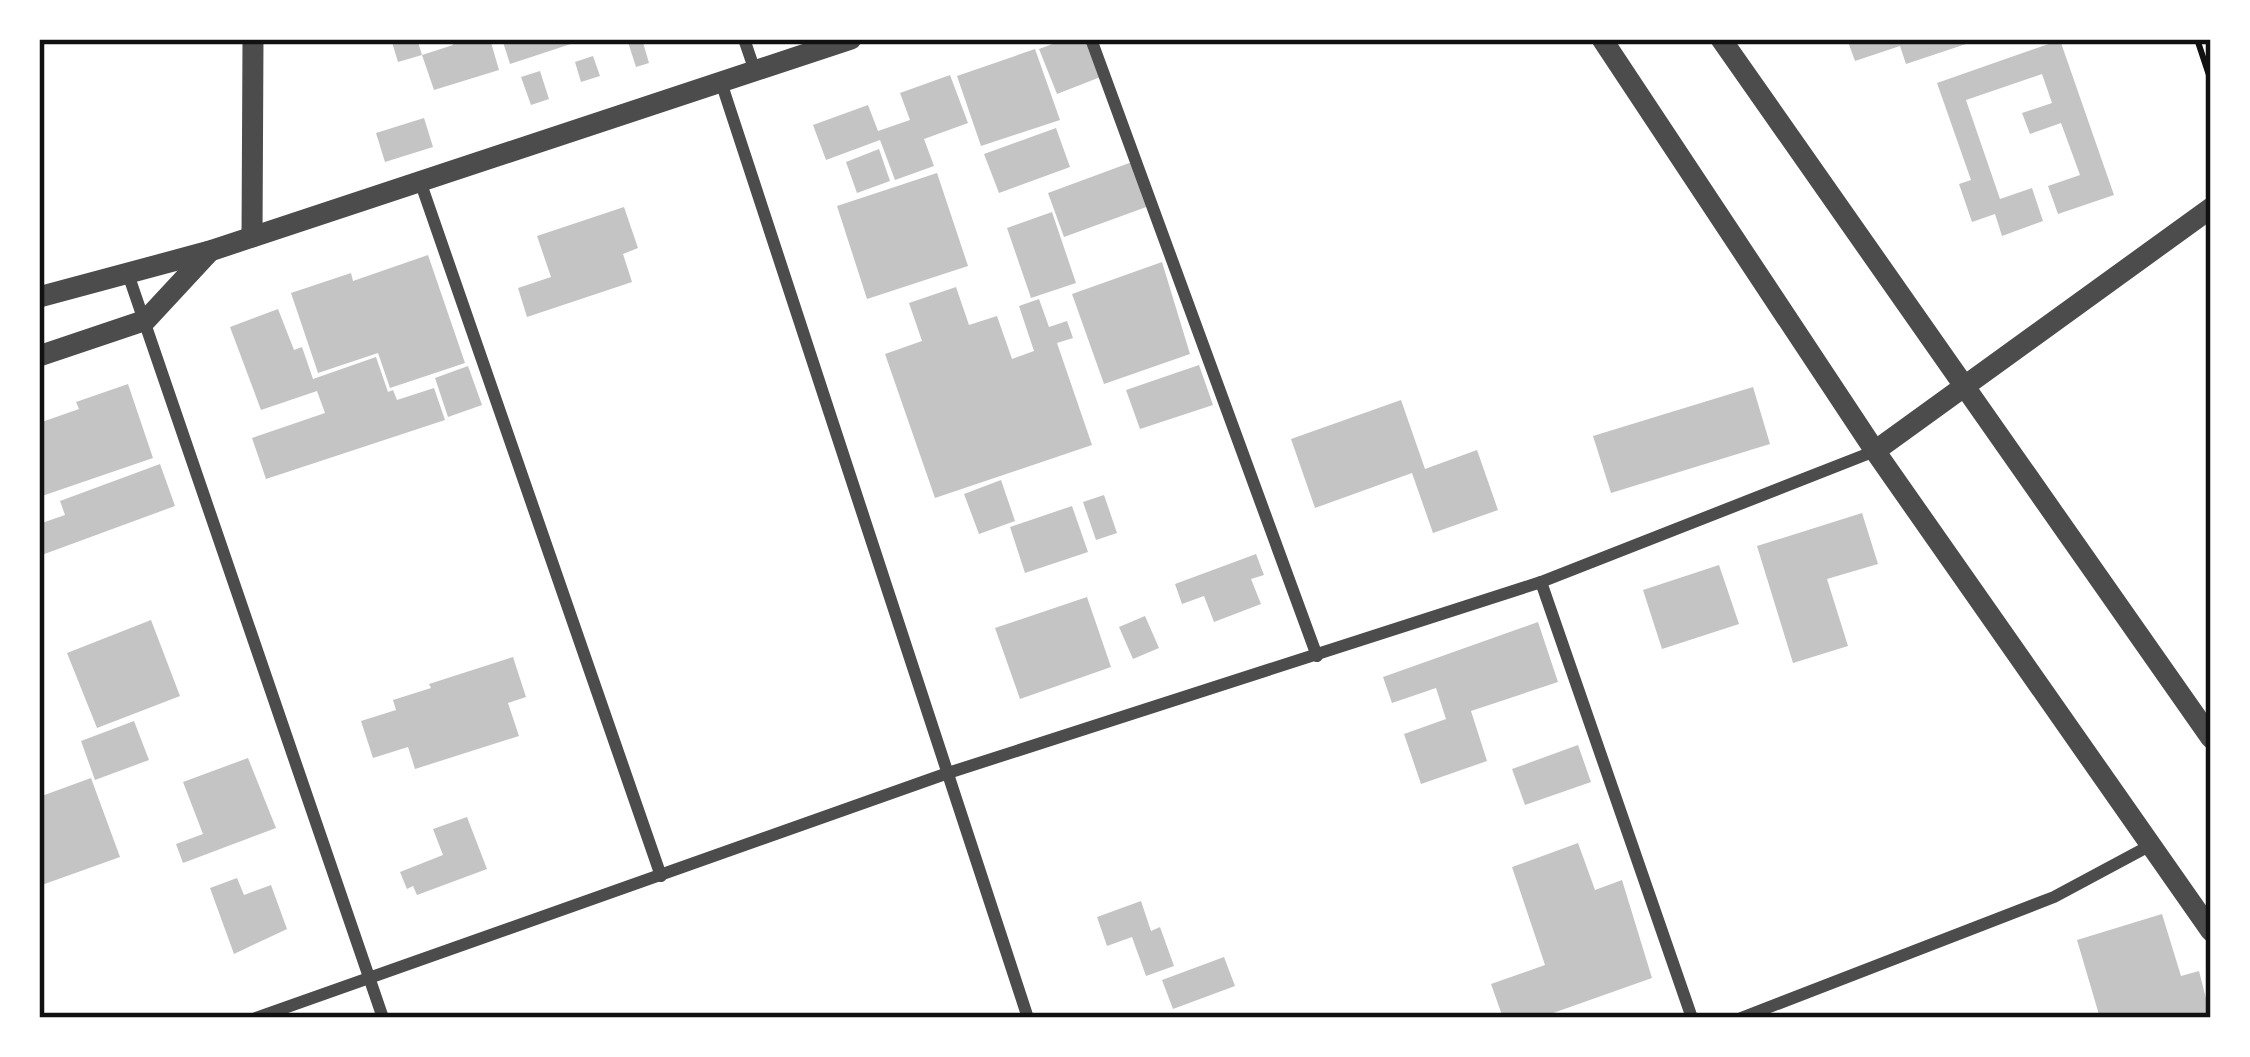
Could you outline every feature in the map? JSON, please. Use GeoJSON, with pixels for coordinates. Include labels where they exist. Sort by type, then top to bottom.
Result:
{"type":"FeatureCollection","features":[{"type":"Feature","properties":{"kind":"street"},"geometry":{"type":"LineString","coordinates":[[252,237],[253,39]]}},
{"type":"Feature","properties":{"kind":"street"},"geometry":{"type":"LineString","coordinates":[[745,39],[755,71]]}},
{"type":"Feature","properties":{"kind":"street"},"geometry":{"type":"LineString","coordinates":[[39,297],[209,251],[851,39]]}},
{"type":"Feature","properties":{"kind":"street"},"geometry":{"type":"LineString","coordinates":[[1091,39],[1318,656]]}},
{"type":"Feature","properties":{"kind":"street"},"geometry":{"type":"LineString","coordinates":[[1603,39],[1875,452],[2211,931]]}},
{"type":"Feature","properties":{"kind":"street"},"geometry":{"type":"LineString","coordinates":[[1721,39],[2211,738]]}},
{"type":"Feature","properties":{"kind":"street"},"geometry":{"type":"LineString","coordinates":[[721,82],[1028,1018]]}},
{"type":"Feature","properties":{"kind":"street"},"geometry":{"type":"LineString","coordinates":[[420,181],[662,876]]}},
{"type":"Feature","properties":{"kind":"street"},"geometry":{"type":"LineString","coordinates":[[256,1018],[948,772],[1540,582],[1875,452],[2211,208]]}},
{"type":"Feature","properties":{"kind":"street"},"geometry":{"type":"LineString","coordinates":[[39,356],[146,320],[209,251]]}},
{"type":"Feature","properties":{"kind":"street"},"geometry":{"type":"LineString","coordinates":[[127,270],[383,1018]]}},
{"type":"Feature","properties":{"kind":"street"},"geometry":{"type":"LineString","coordinates":[[1540,582],[1692,1018]]}},
{"type":"Feature","properties":{"kind":"street"},"geometry":{"type":"LineString","coordinates":[[1741,1018],[2054,897],[2151,845]]}},
{"type":"Feature","properties":{"kind":"path"},"geometry":{"type":"LineString","coordinates":[[2197,39],[2211,81]]}},
{"type":"Feature","properties":{"kind":"building"},"geometry":{"type":"Polygon","coordinates":[[[391,39],[417,39],[422,55],[398,62],[391,39]]]}},
{"type":"Feature","properties":{"kind":"building"},"geometry":{"type":"Polygon","coordinates":[[[451,39],[490,39],[499,70],[434,90],[422,55],[453,45],[451,39]]]}},
{"type":"Feature","properties":{"kind":"building"},"geometry":{"type":"Polygon","coordinates":[[[502,39],[583,39],[583,40],[510,64],[502,39]]]}},
{"type":"Feature","properties":{"kind":"building"},"geometry":{"type":"Polygon","coordinates":[[[627,39],[642,39],[649,63],[636,67],[627,39]]]}},
{"type":"Feature","properties":{"kind":"building"},"geometry":{"type":"Polygon","coordinates":[[[1066,39],[1089,39],[1103,76],[1057,94],[1039,49],[1066,39]]]}},
{"type":"Feature","properties":{"kind":"building"},"geometry":{"type":"Polygon","coordinates":[[[1847,39],[1978,40],[1906,64],[1900,46],[1855,61],[1847,39]]]}},
{"type":"Feature","properties":{"kind":"building"},"geometry":{"type":"Polygon","coordinates":[[[2060,40],[2114,195],[2058,214],[2048,186],[2080,175],[2061,123],[2030,134],[2022,113],[2052,103],[2042,74],[1966,100],[2000,199],[2032,188],[2043,221],[2002,236],[1995,214],[1972,222],[1959,184],[1971,180],[1937,83],[2060,40]]]}},
{"type":"Feature","properties":{"kind":"building"},"geometry":{"type":"Polygon","coordinates":[[[1035,49],[1060,120],[981,146],[957,76],[1035,49]]]}},
{"type":"Feature","properties":{"kind":"building"},"geometry":{"type":"Polygon","coordinates":[[[593,56],[600,76],[581,82],[575,62],[593,56]]]}},
{"type":"Feature","properties":{"kind":"building"},"geometry":{"type":"Polygon","coordinates":[[[540,71],[549,99],[531,105],[521,77],[540,71]]]}},
{"type":"Feature","properties":{"kind":"building"},"geometry":{"type":"Polygon","coordinates":[[[950,75],[968,123],[924,139],[934,166],[895,180],[880,140],[826,160],[813,125],[868,105],[878,131],[910,120],[900,93],[950,75]]]}},
{"type":"Feature","properties":{"kind":"building"},"geometry":{"type":"Polygon","coordinates":[[[424,118],[433,147],[385,162],[376,133],[424,118]]]}},
{"type":"Feature","properties":{"kind":"building"},"geometry":{"type":"Polygon","coordinates":[[[1056,128],[1070,167],[999,193],[984,154],[1056,128]]]}},
{"type":"Feature","properties":{"kind":"building"},"geometry":{"type":"Polygon","coordinates":[[[879,149],[890,181],[857,193],[846,162],[879,149]]]}},
{"type":"Feature","properties":{"kind":"building"},"geometry":{"type":"Polygon","coordinates":[[[1132,162],[1149,206],[1064,237],[1048,193],[1132,162]]]}},
{"type":"Feature","properties":{"kind":"building"},"geometry":{"type":"Polygon","coordinates":[[[937,173],[968,266],[867,299],[837,206],[937,173]]]}},
{"type":"Feature","properties":{"kind":"building"},"geometry":{"type":"Polygon","coordinates":[[[624,207],[638,248],[623,254],[632,282],[527,317],[518,288],[551,277],[537,236],[624,207]]]}},
{"type":"Feature","properties":{"kind":"building"},"geometry":{"type":"Polygon","coordinates":[[[1052,212],[1076,283],[1031,298],[1007,228],[1052,212]]]}},
{"type":"Feature","properties":{"kind":"building"},"geometry":{"type":"Polygon","coordinates":[[[428,255],[465,363],[390,388],[378,353],[318,373],[291,293],[351,273],[353,281],[428,255]]]}},
{"type":"Feature","properties":{"kind":"building"},"geometry":{"type":"Polygon","coordinates":[[[1162,262],[1190,354],[1104,384],[1072,294],[1162,262]]]}},
{"type":"Feature","properties":{"kind":"building"},"geometry":{"type":"Polygon","coordinates":[[[956,287],[969,325],[997,316],[1012,359],[1034,351],[1019,306],[1039,299],[1049,327],[1067,321],[1073,338],[1057,343],[1092,445],[935,498],[885,354],[922,341],[909,303],[956,287]]]}},
{"type":"Feature","properties":{"kind":"building"},"geometry":{"type":"Polygon","coordinates":[[[278,309],[294,350],[302,347],[313,379],[376,357],[388,392],[393,390],[397,400],[434,388],[445,420],[266,479],[252,438],[325,413],[317,391],[261,410],[230,327],[278,309]]]}},
{"type":"Feature","properties":{"kind":"building"},"geometry":{"type":"Polygon","coordinates":[[[1199,365],[1213,405],[1140,429],[1126,390],[1199,365]]]}},
{"type":"Feature","properties":{"kind":"building"},"geometry":{"type":"Polygon","coordinates":[[[468,366],[482,405],[448,417],[435,378],[468,366]]]}},
{"type":"Feature","properties":{"kind":"building"},"geometry":{"type":"Polygon","coordinates":[[[128,384],[153,458],[39,497],[39,423],[79,409],[76,402],[128,384]]]}},
{"type":"Feature","properties":{"kind":"building"},"geometry":{"type":"Polygon","coordinates":[[[1753,387],[1770,444],[1611,493],[1593,436],[1753,387]]]}},
{"type":"Feature","properties":{"kind":"building"},"geometry":{"type":"Polygon","coordinates":[[[1401,400],[1425,469],[1477,450],[1498,510],[1433,533],[1412,473],[1315,508],[1291,439],[1401,400]]]}},
{"type":"Feature","properties":{"kind":"building"},"geometry":{"type":"Polygon","coordinates":[[[160,464],[175,506],[39,556],[39,524],[65,515],[60,501],[160,464]]]}},
{"type":"Feature","properties":{"kind":"building"},"geometry":{"type":"Polygon","coordinates":[[[1001,480],[1015,521],[979,534],[964,494],[1001,480]]]}},
{"type":"Feature","properties":{"kind":"building"},"geometry":{"type":"Polygon","coordinates":[[[1104,495],[1117,533],[1096,540],[1083,502],[1104,495]]]}},
{"type":"Feature","properties":{"kind":"building"},"geometry":{"type":"Polygon","coordinates":[[[1072,506],[1088,552],[1025,573],[1010,527],[1072,506]]]}},
{"type":"Feature","properties":{"kind":"building"},"geometry":{"type":"Polygon","coordinates":[[[1862,513],[1878,564],[1827,579],[1848,646],[1793,663],[1757,546],[1862,513]]]}},
{"type":"Feature","properties":{"kind":"building"},"geometry":{"type":"Polygon","coordinates":[[[1256,554],[1264,575],[1251,579],[1261,604],[1214,622],[1204,596],[1182,604],[1175,584],[1256,554]]]}},
{"type":"Feature","properties":{"kind":"building"},"geometry":{"type":"Polygon","coordinates":[[[1719,565],[1739,624],[1662,649],[1643,590],[1719,565]]]}},
{"type":"Feature","properties":{"kind":"building"},"geometry":{"type":"Polygon","coordinates":[[[1087,597],[1111,667],[1020,699],[995,628],[1087,597]]]}},
{"type":"Feature","properties":{"kind":"building"},"geometry":{"type":"Polygon","coordinates":[[[1145,616],[1159,648],[1133,659],[1119,627],[1145,616]]]}},
{"type":"Feature","properties":{"kind":"building"},"geometry":{"type":"Polygon","coordinates":[[[151,620],[180,696],[97,728],[67,653],[151,620]]]}},
{"type":"Feature","properties":{"kind":"building"},"geometry":{"type":"Polygon","coordinates":[[[1538,622],[1558,682],[1471,711],[1487,761],[1421,784],[1404,734],[1446,719],[1436,688],[1392,703],[1383,677],[1538,622]]]}},
{"type":"Feature","properties":{"kind":"building"},"geometry":{"type":"Polygon","coordinates":[[[513,657],[526,697],[508,703],[519,736],[415,769],[408,747],[373,758],[361,721],[396,710],[393,700],[431,688],[429,684],[513,657]]]}},
{"type":"Feature","properties":{"kind":"building"},"geometry":{"type":"Polygon","coordinates":[[[134,721],[149,760],[95,780],[81,741],[134,721]]]}},
{"type":"Feature","properties":{"kind":"building"},"geometry":{"type":"Polygon","coordinates":[[[1578,745],[1591,782],[1525,805],[1512,769],[1578,745]]]}},
{"type":"Feature","properties":{"kind":"building"},"geometry":{"type":"Polygon","coordinates":[[[248,758],[276,828],[183,863],[176,844],[203,834],[183,782],[248,758]]]}},
{"type":"Feature","properties":{"kind":"building"},"geometry":{"type":"Polygon","coordinates":[[[91,778],[120,857],[39,886],[39,797],[91,778]]]}},
{"type":"Feature","properties":{"kind":"building"},"geometry":{"type":"Polygon","coordinates":[[[467,817],[487,869],[417,895],[413,886],[407,889],[400,872],[443,855],[433,829],[467,817]]]}},
{"type":"Feature","properties":{"kind":"building"},"geometry":{"type":"Polygon","coordinates":[[[1578,843],[1595,890],[1622,880],[1652,978],[1539,1018],[1503,1018],[1491,984],[1545,965],[1512,867],[1578,843]]]}},
{"type":"Feature","properties":{"kind":"building"},"geometry":{"type":"Polygon","coordinates":[[[237,878],[244,895],[271,885],[287,929],[234,954],[210,888],[237,878]]]}},
{"type":"Feature","properties":{"kind":"building"},"geometry":{"type":"Polygon","coordinates":[[[1141,901],[1151,931],[1160,927],[1174,966],[1146,976],[1132,937],[1107,946],[1097,917],[1141,901]]]}},
{"type":"Feature","properties":{"kind":"building"},"geometry":{"type":"Polygon","coordinates":[[[2162,914],[2181,976],[2199,971],[2211,1018],[2100,1018],[2077,940],[2162,914]]]}},
{"type":"Feature","properties":{"kind":"building"},"geometry":{"type":"Polygon","coordinates":[[[1224,957],[1235,986],[1173,1009],[1162,980],[1224,957]]]}}]}
